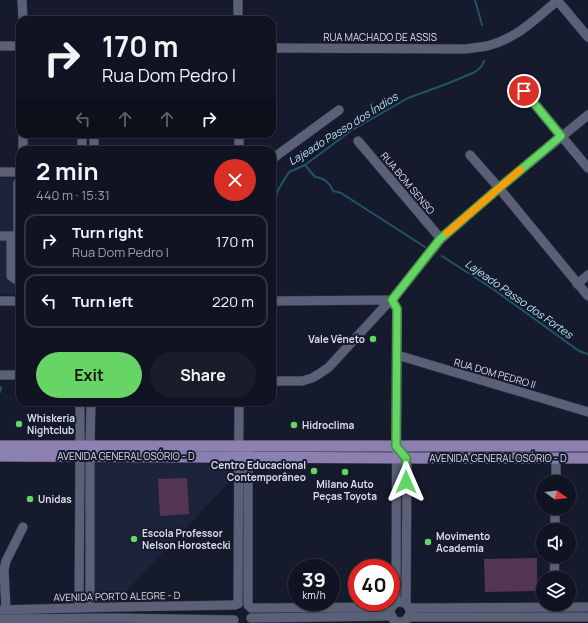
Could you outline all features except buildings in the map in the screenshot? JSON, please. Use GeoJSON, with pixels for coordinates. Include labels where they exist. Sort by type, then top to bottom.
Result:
{"type":"FeatureCollection","features":[{"type":"Feature","properties":{"kind":"main road","name":"AVENIDA GENERAL OSÓRIO - D"},"geometry":{"type":"LineString","coordinates":[[0,446],[85,451],[244,452],[401,458],[588,458]]}},
{"type":"Feature","properties":{"kind":"main road","name":"AVENIDA GENERAL OSÓRIO - D"},"geometry":{"type":"LineString","coordinates":[[244,452],[396,446],[588,446]]}},
{"type":"Feature","properties":{"kind":"main road","name":"AVENIDA GENERAL OSÓRIO - D"},"geometry":{"type":"LineString","coordinates":[[0,456],[85,451]]}},
{"type":"Feature","properties":{"kind":"street"},"geometry":{"type":"LineString","coordinates":[[22,0],[23,16]]}},
{"type":"Feature","properties":{"kind":"street"},"geometry":{"type":"LineString","coordinates":[[238,0],[238,16]]}},
{"type":"Feature","properties":{"kind":"street"},"geometry":{"type":"LineString","coordinates":[[558,0],[588,37]]}},
{"type":"Feature","properties":{"kind":"street","name":"RUA MACHADO DE ASSIS"},"geometry":{"type":"LineString","coordinates":[[276,48],[465,49],[488,46],[521,31],[558,0]]}},
{"type":"Feature","properties":{"kind":"street"},"geometry":{"type":"LineString","coordinates":[[0,46],[16,46]]}},
{"type":"Feature","properties":{"kind":"street"},"geometry":{"type":"LineString","coordinates":[[524,91],[588,168]]}},
{"type":"Feature","properties":{"kind":"street"},"geometry":{"type":"LineString","coordinates":[[276,156],[339,110]]}},
{"type":"Feature","properties":{"kind":"street"},"geometry":{"type":"LineString","coordinates":[[276,381],[302,381],[312,378],[329,367],[392,300],[440,239],[561,136],[588,115]]}},
{"type":"Feature","properties":{"kind":"street","name":"RUA BOM SENSO"},"geometry":{"type":"LineString","coordinates":[[358,141],[440,239]]}},
{"type":"Feature","properties":{"kind":"street"},"geometry":{"type":"LineString","coordinates":[[470,155],[588,296]]}},
{"type":"Feature","properties":{"kind":"street"},"geometry":{"type":"LineString","coordinates":[[0,172],[16,172]]}},
{"type":"Feature","properties":{"kind":"street"},"geometry":{"type":"LineString","coordinates":[[0,236],[16,236],[11,276],[16,279]]}},
{"type":"Feature","properties":{"kind":"street"},"geometry":{"type":"LineString","coordinates":[[577,284],[588,275]]}},
{"type":"Feature","properties":{"kind":"street"},"geometry":{"type":"LineString","coordinates":[[276,301],[392,300]]}},
{"type":"Feature","properties":{"kind":"street"},"geometry":{"type":"LineString","coordinates":[[392,300],[397,309],[396,446],[401,458],[407,614],[401,622],[394,614],[401,458]]}},
{"type":"Feature","properties":{"kind":"street"},"geometry":{"type":"LineString","coordinates":[[0,301],[16,301]]}},
{"type":"Feature","properties":{"kind":"street","name":"RUA DOM PEDRO II"},"geometry":{"type":"LineString","coordinates":[[397,355],[588,412]]}},
{"type":"Feature","properties":{"kind":"street"},"geometry":{"type":"LineString","coordinates":[[0,375],[16,375]]}},
{"type":"Feature","properties":{"kind":"street"},"geometry":{"type":"LineString","coordinates":[[80,406],[90,512],[90,607]]}},
{"type":"Feature","properties":{"kind":"street"},"geometry":{"type":"LineString","coordinates":[[79,608],[80,513],[91,406]]}},
{"type":"Feature","properties":{"kind":"street"},"geometry":{"type":"LineString","coordinates":[[239,406],[244,452],[249,606],[252,614],[242,622]]}},
{"type":"Feature","properties":{"kind":"street"},"geometry":{"type":"LineString","coordinates":[[242,622],[232,611],[237,604],[244,452]]}},
{"type":"Feature","properties":{"kind":"street"},"geometry":{"type":"LineString","coordinates":[[556,458],[556,475]]}},
{"type":"Feature","properties":{"kind":"street"},"geometry":{"type":"LineString","coordinates":[[80,513],[90,512]]}},
{"type":"Feature","properties":{"kind":"street"},"geometry":{"type":"LineString","coordinates":[[3,610],[5,566],[23,526]]}},
{"type":"Feature","properties":{"kind":"street"},"geometry":{"type":"LineString","coordinates":[[394,614],[400,602],[407,614]]}},
{"type":"Feature","properties":{"kind":"street"},"geometry":{"type":"LineString","coordinates":[[237,604],[245,603],[249,606],[394,614]]}},
{"type":"Feature","properties":{"kind":"street","name":"AVENIDA PORTO ALEGRE - D"},"geometry":{"type":"LineString","coordinates":[[3,610],[237,604]]}},
{"type":"Feature","properties":{"kind":"street"},"geometry":{"type":"LineString","coordinates":[[576,606],[588,607]]}},
{"type":"Feature","properties":{"kind":"street"},"geometry":{"type":"LineString","coordinates":[[407,614],[489,612],[536,607]]}},
{"type":"Feature","properties":{"kind":"street"},"geometry":{"type":"LineString","coordinates":[[489,612],[554,620],[588,617]]}},
{"type":"Feature","properties":{"kind":"street"},"geometry":{"type":"LineString","coordinates":[[0,619],[242,622],[394,614]]}},
{"type":"Feature","properties":{"kind":"shaded area"},"geometry":{"type":"Polygon","coordinates":[[[0,178],[16,178],[16,294],[0,294],[0,178]]]}},
{"type":"Feature","properties":{"kind":"shaded area","name":"Escola Professor Nelson Horostecki"},"geometry":{"type":"Polygon","coordinates":[[[92,459],[236,459],[236,475],[115,603],[92,603],[92,459]]]}},
{"type":"Feature","properties":{"kind":"shaded area"},"geometry":{"type":"Polygon","coordinates":[[[187,478],[189,514],[160,516],[158,479],[187,478]]]}},
{"type":"Feature","properties":{"kind":"shaded area"},"geometry":{"type":"Polygon","coordinates":[[[536,558],[536,591],[485,592],[484,559],[536,558]]]}},
{"type":"Feature","properties":{"kind":"waterway","name":"Lajeado Passo dos Índios"},"geometry":{"type":"LineString","coordinates":[[475,0],[482,25]]}},
{"type":"Feature","properties":{"kind":"waterway","name":"Lajeado Passo dos Índios"},"geometry":{"type":"LineString","coordinates":[[276,197],[278,190],[289,172],[305,165],[352,130],[408,98],[475,72],[481,67],[484,61]]}},
{"type":"Feature","properties":{"kind":"waterway","name":"Lajeado Passo dos Fortes"},"geometry":{"type":"LineString","coordinates":[[305,165],[315,177],[324,179],[333,191],[341,193],[425,247]]}},
{"type":"Feature","properties":{"kind":"waterway","name":"Lajeado Passo dos Fortes"},"geometry":{"type":"LineString","coordinates":[[442,256],[493,289],[579,351],[588,354]]}},
{"type":"Feature","properties":{"kind":"waterway","name":"Lajeado Passo dos Índios"},"geometry":{"type":"LineString","coordinates":[[0,392],[1,387]]}},
{"type":"Feature","properties":{"kind":"slow traffic"},"geometry":{"type":"LineString","coordinates":[[447,233],[520,170]]}},
{"type":"Feature","properties":{"kind":"place","name":"Vale Vêneto"},"geometry":{"type":"Point","coordinates":[373,339]}},
{"type":"Feature","properties":{"kind":"place","name":"Whiskeria Nightclub"},"geometry":{"type":"Point","coordinates":[19,424]}},
{"type":"Feature","properties":{"kind":"place","name":"Hidroclima"},"geometry":{"type":"Point","coordinates":[294,425]}},
{"type":"Feature","properties":{"kind":"place","name":"Centro Educacional Contemporâneo"},"geometry":{"type":"Point","coordinates":[314,471]}},
{"type":"Feature","properties":{"kind":"place","name":"Milano Auto Peças Toyota"},"geometry":{"type":"Point","coordinates":[345,472]}},
{"type":"Feature","properties":{"kind":"place","name":"Unidas"},"geometry":{"type":"Point","coordinates":[30,499]}},
{"type":"Feature","properties":{"kind":"place","name":"Escola Professor Nelson Horostecki"},"geometry":{"type":"Point","coordinates":[134,539]}},
{"type":"Feature","properties":{"kind":"place","name":"Movimento Academia"},"geometry":{"type":"Point","coordinates":[428,542]}},
{"type":"Feature","properties":{"kind":"route"},"geometry":{"type":"LineString","coordinates":[[406,482],[406,458],[396,446],[397,309],[392,300],[440,239],[561,136],[524,91]]}}]}
